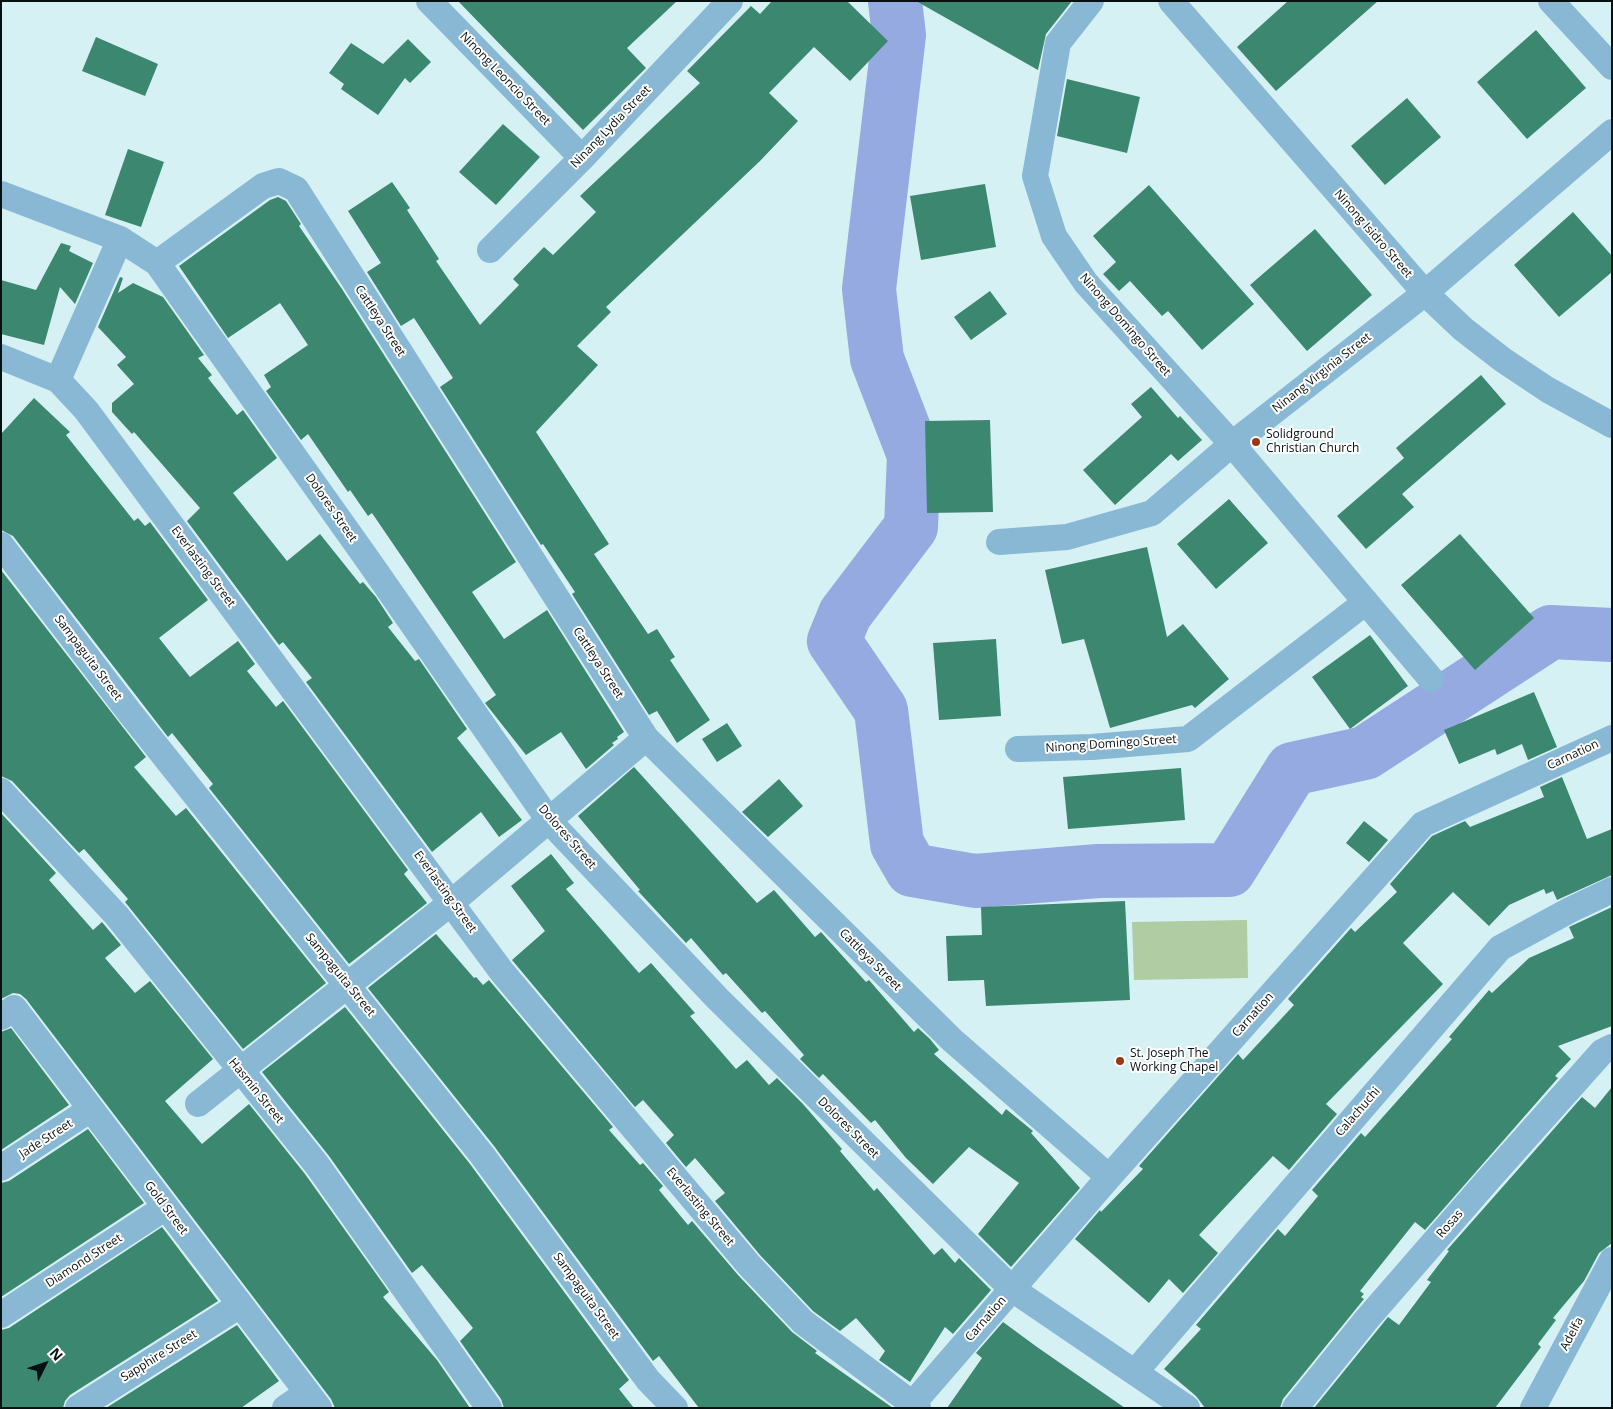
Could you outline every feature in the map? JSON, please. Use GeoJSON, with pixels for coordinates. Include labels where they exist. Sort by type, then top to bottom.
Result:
{"type":"FeatureCollection","features":[{"type":"Feature","properties":{"kind":"street","name":"Ninong Leoncio Street"},"geometry":{"type":"LineString","coordinates":[[429,1],[582,158]]}},
{"type":"Feature","properties":{"kind":"street","name":"Ninang Lydia Street"},"geometry":{"type":"LineString","coordinates":[[490,250],[582,158],[730,1]]}},
{"type":"Feature","properties":{"kind":"street","name":"Ninong Domingo Street"},"geometry":{"type":"LineString","coordinates":[[1092,1],[1058,43],[1035,176],[1054,236],[1086,283],[1232,444],[1431,679]]}},
{"type":"Feature","properties":{"kind":"street","name":"Ninong Isidro Street"},"geometry":{"type":"LineString","coordinates":[[1171,1],[1425,293],[1463,329],[1503,360],[1548,390],[1612,425]]}},
{"type":"Feature","properties":{"kind":"street"},"geometry":{"type":"LineString","coordinates":[[1551,1],[1612,67]]}},
{"type":"Feature","properties":{"kind":"street","name":"Ninang Virginia Street"},"geometry":{"type":"LineString","coordinates":[[999,542],[1067,537],[1152,513],[1232,444],[1425,293],[1612,132]]}},
{"type":"Feature","properties":{"kind":"street","name":"Cattleya Street"},"geometry":{"type":"LineString","coordinates":[[157,263],[263,186],[280,181],[296,189],[646,738],[952,1040],[1109,1177]]}},
{"type":"Feature","properties":{"kind":"street","name":"Dolores Street"},"geometry":{"type":"LineString","coordinates":[[1,194],[120,239],[157,263],[370,563],[550,822],[717,998],[1012,1289],[1187,1408]]}},
{"type":"Feature","properties":{"kind":"street"},"geometry":{"type":"LineString","coordinates":[[58,380],[120,239]]}},
{"type":"Feature","properties":{"kind":"street","name":"Everlasting Street"},"geometry":{"type":"LineString","coordinates":[[1,357],[58,380],[86,410],[502,972],[749,1265],[803,1322],[913,1406]]}},
{"type":"Feature","properties":{"kind":"street","name":"Sampaguita Street"},"geometry":{"type":"LineString","coordinates":[[1,545],[130,714],[482,1155],[648,1380],[675,1408]]}},
{"type":"Feature","properties":{"kind":"street","name":"Ninong Domingo Street"},"geometry":{"type":"LineString","coordinates":[[1018,749],[1092,747],[1188,739],[1366,602]]}},
{"type":"Feature","properties":{"kind":"street"},"geometry":{"type":"LineString","coordinates":[[198,1104],[349,986],[550,822],[646,738]]}},
{"type":"Feature","properties":{"kind":"street","name":"Carnation"},"geometry":{"type":"LineString","coordinates":[[913,1406],[1109,1177],[1423,824],[1612,738]]}},
{"type":"Feature","properties":{"kind":"street","name":"Hasmin Street"},"geometry":{"type":"LineString","coordinates":[[1,791],[117,916],[316,1165],[489,1408]]}},
{"type":"Feature","properties":{"kind":"street","name":"Calachuchi"},"geometry":{"type":"LineString","coordinates":[[1135,1372],[1500,948],[1570,910],[1612,890]]}},
{"type":"Feature","properties":{"kind":"street","name":"Gold Street"},"geometry":{"type":"LineString","coordinates":[[8,1012],[91,1109],[313,1400]]}},
{"type":"Feature","properties":{"kind":"street","name":"Rosas"},"geometry":{"type":"LineString","coordinates":[[1295,1408],[1367,1319],[1487,1181],[1602,1052],[1612,1047]]}},
{"type":"Feature","properties":{"kind":"street","name":"Jade Street"},"geometry":{"type":"LineString","coordinates":[[1,1168],[91,1109]]}},
{"type":"Feature","properties":{"kind":"street","name":"Diamond Street"},"geometry":{"type":"LineString","coordinates":[[1,1314],[166,1208]]}},
{"type":"Feature","properties":{"kind":"street","name":"Adelfa"},"geometry":{"type":"LineString","coordinates":[[1533,1408],[1612,1260]]}},
{"type":"Feature","properties":{"kind":"street","name":"Sapphire Street"},"geometry":{"type":"LineString","coordinates":[[78,1408],[240,1305]]}},
{"type":"Feature","properties":{"kind":"street"},"geometry":{"type":"LineString","coordinates":[[285,1408],[313,1400]]}},
{"type":"Feature","properties":{"kind":"green space"},"geometry":{"type":"Polygon","coordinates":[[[1247,920],[1248,978],[1134,980],[1132,922],[1247,920]]]}},
{"type":"Feature","properties":{"kind":"building"},"geometry":{"type":"Polygon","coordinates":[[[458,1],[677,1],[627,48],[646,68],[583,130],[458,1]]]}},
{"type":"Feature","properties":{"kind":"building"},"geometry":{"type":"Polygon","coordinates":[[[772,1],[847,1],[888,41],[850,81],[814,47],[769,93],[798,121],[760,161],[606,307],[611,312],[577,346],[598,365],[536,432],[609,544],[594,554],[648,634],[657,629],[675,657],[670,660],[710,720],[677,743],[657,711],[649,715],[572,594],[575,592],[543,544],[541,545],[440,387],[453,378],[414,318],[401,326],[367,272],[381,263],[348,211],[392,182],[410,208],[407,210],[439,259],[436,261],[480,325],[519,285],[513,279],[544,247],[553,255],[596,212],[580,196],[700,83],[687,71],[751,6],[760,14],[772,1]]]}},
{"type":"Feature","properties":{"kind":"building"},"geometry":{"type":"Polygon","coordinates":[[[916,1],[1072,1],[1046,34],[1038,70],[916,1]]]}},
{"type":"Feature","properties":{"kind":"building"},"geometry":{"type":"Polygon","coordinates":[[[1288,1],[1378,1],[1276,91],[1237,47],[1288,1]]]}},
{"type":"Feature","properties":{"kind":"building"},"geometry":{"type":"Polygon","coordinates":[[[1536,30],[1586,88],[1527,139],[1477,82],[1536,30]]]}},
{"type":"Feature","properties":{"kind":"building"},"geometry":{"type":"Polygon","coordinates":[[[96,37],[158,64],[145,96],[82,71],[96,37]]]}},
{"type":"Feature","properties":{"kind":"building"},"geometry":{"type":"Polygon","coordinates":[[[408,39],[431,62],[410,83],[405,78],[378,115],[341,89],[344,84],[329,73],[351,43],[383,64],[408,39]]]}},
{"type":"Feature","properties":{"kind":"building"},"geometry":{"type":"Polygon","coordinates":[[[1067,79],[1140,97],[1127,153],[1057,136],[1067,79]]]}},
{"type":"Feature","properties":{"kind":"building"},"geometry":{"type":"Polygon","coordinates":[[[1407,98],[1441,137],[1385,185],[1351,146],[1407,98]]]}},
{"type":"Feature","properties":{"kind":"building"},"geometry":{"type":"Polygon","coordinates":[[[503,124],[540,157],[496,205],[459,172],[503,124]]]}},
{"type":"Feature","properties":{"kind":"building"},"geometry":{"type":"Polygon","coordinates":[[[128,149],[164,162],[141,227],[105,215],[128,149]]]}},
{"type":"Feature","properties":{"kind":"building"},"geometry":{"type":"Polygon","coordinates":[[[985,184],[996,247],[921,260],[910,196],[985,184]]]}},
{"type":"Feature","properties":{"kind":"building"},"geometry":{"type":"Polygon","coordinates":[[[1149,185],[1254,304],[1202,350],[1168,311],[1162,316],[1130,281],[1119,291],[1103,274],[1116,262],[1093,236],[1149,185]]]}},
{"type":"Feature","properties":{"kind":"building"},"geometry":{"type":"Polygon","coordinates":[[[278,197],[286,201],[301,224],[299,226],[342,289],[516,562],[472,592],[504,639],[547,610],[624,732],[612,743],[614,745],[586,769],[561,732],[526,755],[485,703],[496,695],[372,513],[368,516],[350,490],[348,492],[308,434],[301,440],[266,391],[271,387],[264,375],[308,345],[280,303],[228,338],[179,266],[270,200],[278,197]]]}},
{"type":"Feature","properties":{"kind":"building"},"geometry":{"type":"Polygon","coordinates":[[[1573,212],[1612,256],[1612,272],[1559,317],[1514,265],[1573,212]]]}},
{"type":"Feature","properties":{"kind":"building"},"geometry":{"type":"Polygon","coordinates":[[[1315,229],[1372,295],[1307,351],[1250,285],[1315,229]]]}},
{"type":"Feature","properties":{"kind":"building"},"geometry":{"type":"Polygon","coordinates":[[[61,243],[71,246],[69,251],[93,263],[75,304],[60,287],[44,345],[1,334],[1,280],[36,290],[61,243]]]}},
{"type":"Feature","properties":{"kind":"building"},"geometry":{"type":"Polygon","coordinates":[[[120,277],[123,278],[118,293],[133,283],[163,297],[204,355],[198,358],[212,375],[208,378],[237,415],[243,410],[277,458],[233,493],[287,561],[320,534],[360,584],[363,582],[376,597],[393,623],[388,627],[415,661],[419,659],[467,729],[457,738],[522,820],[499,837],[481,812],[432,852],[306,682],[312,678],[283,642],[279,645],[187,521],[200,508],[134,432],[132,434],[112,412],[112,403],[134,384],[117,365],[126,357],[98,327],[120,277]]]}},
{"type":"Feature","properties":{"kind":"building"},"geometry":{"type":"Polygon","coordinates":[[[990,291],[1007,314],[971,340],[954,317],[990,291]]]}},
{"type":"Feature","properties":{"kind":"building"},"geometry":{"type":"Polygon","coordinates":[[[1481,375],[1506,404],[1402,494],[1414,507],[1366,549],[1337,516],[1404,458],[1396,448],[1481,375]]]}},
{"type":"Feature","properties":{"kind":"building"},"geometry":{"type":"Polygon","coordinates":[[[1151,387],[1178,418],[1180,416],[1202,440],[1178,461],[1171,454],[1115,505],[1083,470],[1142,417],[1131,404],[1151,387]]]}},
{"type":"Feature","properties":{"kind":"building"},"geometry":{"type":"Polygon","coordinates":[[[34,398],[70,432],[66,435],[134,521],[138,518],[145,526],[150,522],[208,600],[159,638],[190,677],[238,641],[255,664],[247,671],[276,707],[283,701],[408,870],[404,874],[427,903],[349,964],[209,788],[213,784],[172,733],[168,737],[13,536],[1,530],[1,434],[34,398]]]}},
{"type":"Feature","properties":{"kind":"building"},"geometry":{"type":"Polygon","coordinates":[[[990,420],[993,512],[927,513],[925,421],[990,420]]]}},
{"type":"Feature","properties":{"kind":"building"},"geometry":{"type":"Polygon","coordinates":[[[1229,499],[1268,543],[1216,589],[1177,544],[1229,499]]]}},
{"type":"Feature","properties":{"kind":"building"},"geometry":{"type":"Polygon","coordinates":[[[1460,534],[1534,618],[1475,670],[1401,585],[1460,534]]]}},
{"type":"Feature","properties":{"kind":"building"},"geometry":{"type":"Polygon","coordinates":[[[1147,547],[1167,637],[1183,624],[1229,679],[1195,708],[1192,705],[1110,728],[1084,639],[1062,644],[1045,570],[1147,547]]]}},
{"type":"Feature","properties":{"kind":"building"},"geometry":{"type":"Polygon","coordinates":[[[1,570],[146,757],[134,767],[176,816],[186,808],[326,983],[243,1049],[125,902],[128,899],[84,849],[79,853],[12,781],[1,776],[1,570]]]}},
{"type":"Feature","properties":{"kind":"building"},"geometry":{"type":"Polygon","coordinates":[[[1370,635],[1408,686],[1350,729],[1312,677],[1370,635]]]}},
{"type":"Feature","properties":{"kind":"building"},"geometry":{"type":"Polygon","coordinates":[[[996,639],[1001,716],[939,720],[933,643],[996,639]]]}},
{"type":"Feature","properties":{"kind":"building"},"geometry":{"type":"Polygon","coordinates":[[[1534,692],[1557,747],[1528,760],[1522,744],[1497,755],[1495,749],[1459,764],[1444,730],[1534,692]]]}},
{"type":"Feature","properties":{"kind":"building"},"geometry":{"type":"Polygon","coordinates":[[[727,723],[742,746],[717,762],[702,739],[727,723]]]}},
{"type":"Feature","properties":{"kind":"building"},"geometry":{"type":"Polygon","coordinates":[[[634,767],[757,903],[774,890],[815,937],[821,932],[866,982],[869,980],[914,1032],[918,1028],[930,1039],[939,1050],[934,1054],[1002,1115],[1006,1109],[1033,1131],[1031,1133],[1080,1188],[1011,1267],[978,1234],[1019,1183],[969,1147],[933,1184],[906,1158],[875,1120],[871,1123],[823,1074],[819,1078],[800,1059],[804,1055],[765,1011],[762,1013],[726,973],[723,975],[691,938],[686,943],[638,891],[640,890],[578,816],[634,767]]]}},
{"type":"Feature","properties":{"kind":"building"},"geometry":{"type":"Polygon","coordinates":[[[1181,768],[1185,820],[1068,829],[1063,777],[1181,768]]]}},
{"type":"Feature","properties":{"kind":"building"},"geometry":{"type":"Polygon","coordinates":[[[1562,777],[1587,839],[1612,829],[1612,875],[1557,900],[1553,891],[1546,894],[1544,889],[1509,905],[1489,926],[1453,892],[1403,943],[1443,984],[1326,1104],[1337,1114],[1289,1170],[1273,1156],[1199,1235],[1218,1253],[1183,1293],[1169,1279],[1149,1303],[1075,1239],[1100,1210],[1101,1212],[1143,1169],[1139,1166],[1238,1054],[1243,1060],[1294,1005],[1288,999],[1351,928],[1355,932],[1397,892],[1390,884],[1432,836],[1465,821],[1470,827],[1544,797],[1540,787],[1562,777]]]}},
{"type":"Feature","properties":{"kind":"building"},"geometry":{"type":"Polygon","coordinates":[[[779,779],[803,806],[768,837],[742,812],[779,779]]]}},
{"type":"Feature","properties":{"kind":"building"},"geometry":{"type":"Polygon","coordinates":[[[1,813],[56,873],[49,880],[93,930],[102,922],[121,945],[105,958],[135,993],[150,981],[213,1059],[165,1101],[202,1144],[249,1104],[305,1174],[389,1292],[383,1297],[437,1360],[470,1408],[335,1408],[331,1399],[26,999],[20,994],[13,993],[1,999],[1,813]]]}},
{"type":"Feature","properties":{"kind":"building"},"geometry":{"type":"Polygon","coordinates":[[[1364,821],[1388,840],[1369,862],[1346,843],[1364,821]]]}},
{"type":"Feature","properties":{"kind":"building"},"geometry":{"type":"Polygon","coordinates":[[[551,854],[574,883],[566,889],[639,973],[651,963],[695,1013],[690,1016],[736,1069],[747,1060],[769,1085],[777,1078],[803,1104],[842,1149],[840,1151],[874,1191],[877,1188],[934,1255],[942,1248],[955,1263],[959,1258],[991,1290],[953,1334],[945,1327],[910,1382],[879,1360],[885,1351],[856,1318],[840,1331],[813,1311],[760,1255],[715,1201],[725,1193],[695,1158],[686,1167],[666,1143],[674,1135],[643,1100],[635,1107],[512,960],[545,931],[511,886],[551,854]]]}},
{"type":"Feature","properties":{"kind":"building"},"geometry":{"type":"Polygon","coordinates":[[[1125,901],[1130,1000],[986,1006],[984,980],[948,981],[946,936],[982,935],[981,907],[1125,901]]]}},
{"type":"Feature","properties":{"kind":"building"},"geometry":{"type":"Polygon","coordinates":[[[1612,907],[1612,1026],[1558,1046],[1571,1059],[1555,1076],[1558,1078],[1425,1230],[1415,1222],[1360,1291],[1364,1294],[1361,1297],[1364,1299],[1283,1399],[1280,1408],[1205,1408],[1196,1396],[1164,1369],[1201,1329],[1196,1325],[1278,1229],[1285,1236],[1318,1196],[1312,1190],[1361,1133],[1365,1137],[1406,1091],[1452,1039],[1449,1037],[1489,990],[1492,993],[1529,958],[1574,938],[1569,927],[1612,907]]]}},
{"type":"Feature","properties":{"kind":"building"},"geometry":{"type":"Polygon","coordinates":[[[436,934],[474,978],[476,977],[483,985],[489,980],[613,1127],[609,1130],[640,1165],[643,1163],[663,1186],[659,1190],[688,1225],[692,1221],[738,1275],[792,1332],[817,1351],[815,1353],[893,1408],[699,1408],[659,1356],[653,1361],[494,1146],[368,988],[436,934]]]}},
{"type":"Feature","properties":{"kind":"building"},"geometry":{"type":"Polygon","coordinates":[[[345,1007],[470,1164],[629,1380],[619,1389],[634,1408],[504,1408],[501,1399],[460,1341],[473,1328],[422,1265],[412,1273],[329,1156],[262,1072],[345,1007]]]}},
{"type":"Feature","properties":{"kind":"building"},"geometry":{"type":"Polygon","coordinates":[[[11,1028],[69,1105],[1,1150],[1,1032],[11,1028]]]}},
{"type":"Feature","properties":{"kind":"building"},"geometry":{"type":"Polygon","coordinates":[[[1612,1087],[1612,1243],[1599,1253],[1584,1281],[1553,1318],[1556,1320],[1538,1344],[1541,1347],[1495,1408],[1314,1408],[1388,1317],[1399,1325],[1431,1282],[1427,1280],[1449,1251],[1447,1250],[1582,1097],[1595,1108],[1612,1087]]]}},
{"type":"Feature","properties":{"kind":"building"},"geometry":{"type":"Polygon","coordinates":[[[88,1129],[144,1203],[1,1297],[1,1183],[9,1181],[88,1129]]]}},
{"type":"Feature","properties":{"kind":"building"},"geometry":{"type":"Polygon","coordinates":[[[162,1227],[218,1301],[70,1395],[65,1401],[63,1408],[1,1408],[1,1330],[9,1328],[162,1227]]]}},
{"type":"Feature","properties":{"kind":"building"},"geometry":{"type":"Polygon","coordinates":[[[1003,1322],[1125,1408],[947,1408],[982,1358],[976,1353],[1003,1322]]]}},
{"type":"Feature","properties":{"kind":"building"},"geometry":{"type":"Polygon","coordinates":[[[237,1325],[279,1381],[241,1408],[106,1408],[237,1325]]]}},
{"type":"Feature","properties":{"kind":"waterway"},"geometry":{"type":"LineString","coordinates":[[895,1],[899,35],[869,289],[877,359],[914,455],[911,527],[845,614],[834,641],[881,710],[897,844],[912,870],[975,881],[1098,871],[1229,870],[1292,769],[1365,753],[1551,632],[1612,635]]}},
{"type":"Feature","properties":{"kind":"place","name":"Solidground Christian Church"},"geometry":{"type":"Point","coordinates":[1256,442]}},
{"type":"Feature","properties":{"kind":"place","name":"St. Joseph The Working Chapel"},"geometry":{"type":"Point","coordinates":[1120,1061]}}]}
